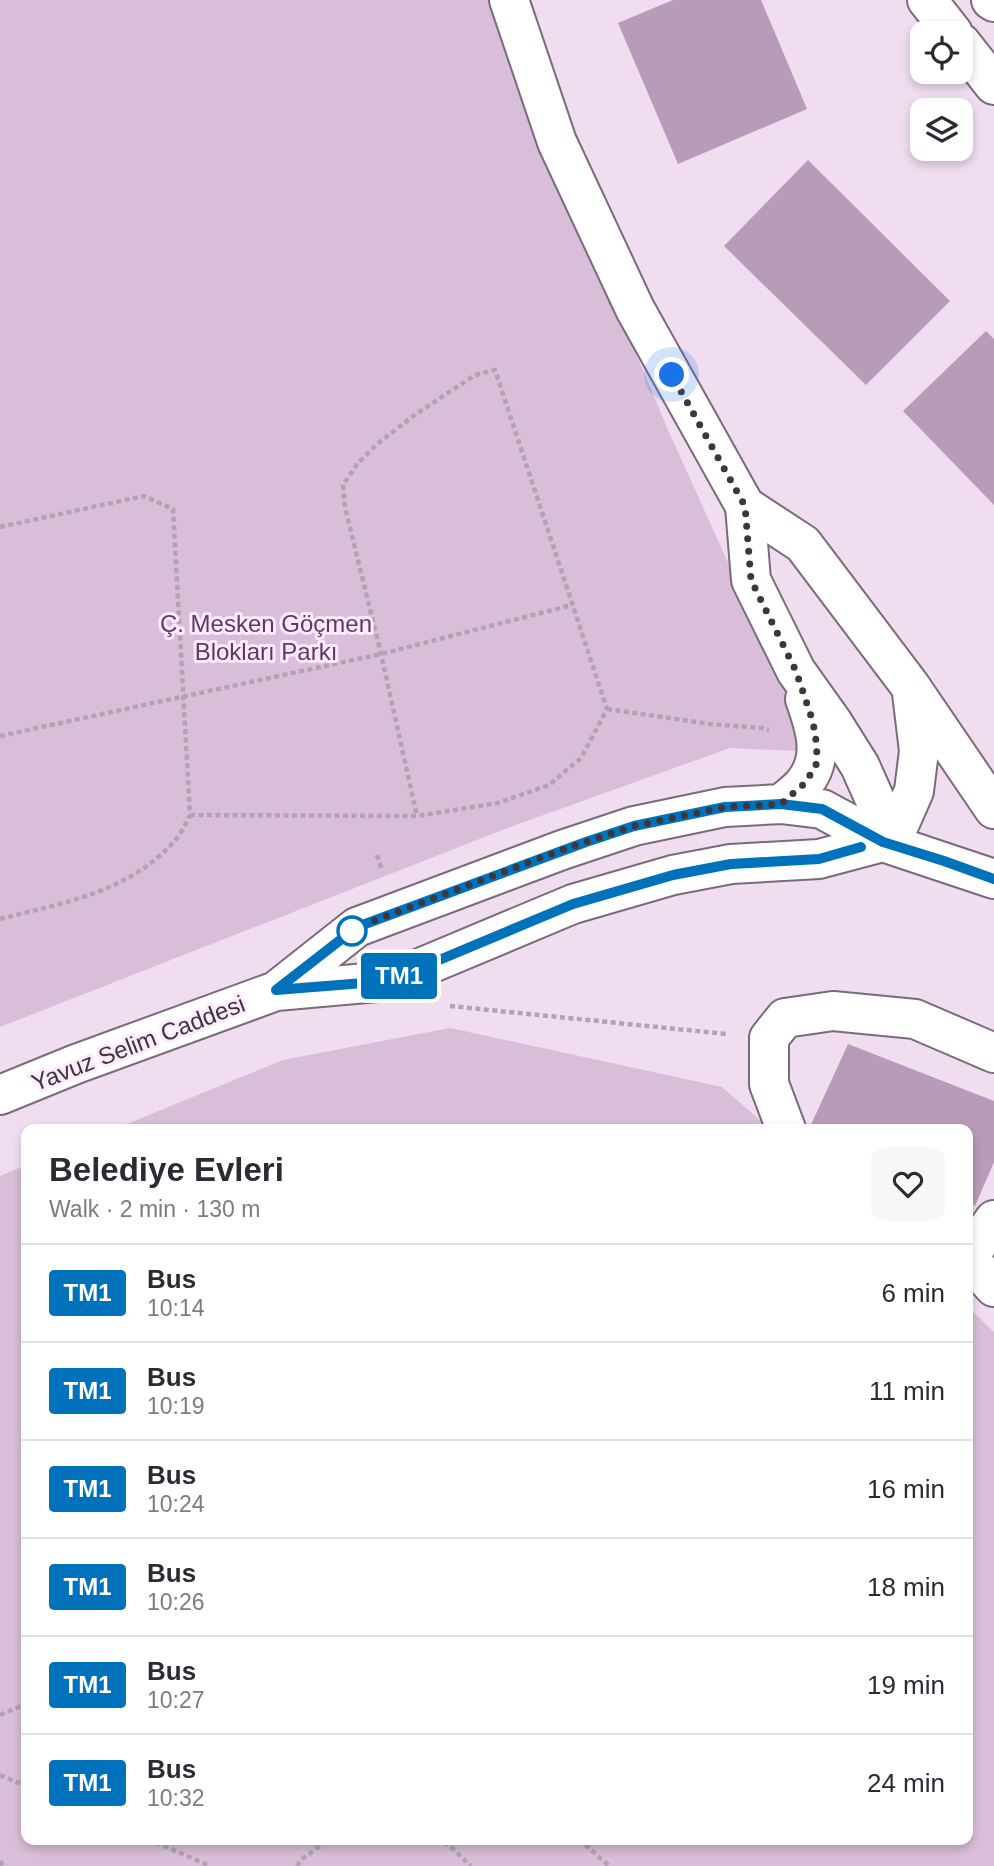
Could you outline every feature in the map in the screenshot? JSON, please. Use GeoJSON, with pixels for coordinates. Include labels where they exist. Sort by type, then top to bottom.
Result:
{"type":"FeatureCollection","features":[{"type":"Feature","properties":{"kind":"street"},"geometry":{"type":"LineString","coordinates":[[509,0],[557,142],[629,298],[745,506],[751,580],[796,671],[813,722],[817,747],[816,766],[804,784],[781,804]]}},
{"type":"Feature","properties":{"kind":"street"},"geometry":{"type":"LineString","coordinates":[[927,0],[944,21]]}},
{"type":"Feature","properties":{"kind":"street"},"geometry":{"type":"LineString","coordinates":[[973,58],[994,85]]}},
{"type":"Feature","properties":{"kind":"street"},"geometry":{"type":"LineString","coordinates":[[745,506],[803,544],[911,687],[994,809]]}},
{"type":"Feature","properties":{"kind":"street"},"geometry":{"type":"LineString","coordinates":[[796,671],[834,723],[860,766],[876,802],[883,842]]}},
{"type":"Feature","properties":{"kind":"street"},"geometry":{"type":"LineString","coordinates":[[883,842],[898,825],[914,791],[919,751],[911,687]]}},
{"type":"Feature","properties":{"kind":"street","name":"Yavuz Selim Caddesi"},"geometry":{"type":"LineString","coordinates":[[276,990],[357,927],[562,850],[634,826],[725,807],[781,804],[822,809],[883,842],[994,879]]}},
{"type":"Feature","properties":{"kind":"street","name":"Yavuz Selim Caddesi"},"geometry":{"type":"LineString","coordinates":[[0,1096],[76,1064],[276,990],[389,981],[573,904],[673,875],[731,864],[819,859],[883,842]]}},
{"type":"Feature","properties":{"kind":"street"},"geometry":{"type":"LineString","coordinates":[[784,1124],[769,1084],[769,1038],[785,1018],[833,1010],[915,1019],[994,1053]]}},
{"type":"Feature","properties":{"kind":"street"},"geometry":{"type":"LineString","coordinates":[[973,1251],[994,1220]]}},
{"type":"Feature","properties":{"kind":"street"},"geometry":{"type":"LineString","coordinates":[[973,1264],[994,1287]]}},
{"type":"Feature","properties":{"kind":"path"},"geometry":{"type":"LineString","coordinates":[[190,816],[417,816],[498,803],[549,785],[581,758],[607,709],[495,370],[475,374],[416,414],[377,444],[358,463],[344,485],[345,507],[417,816]]}},
{"type":"Feature","properties":{"kind":"path"},"geometry":{"type":"LineString","coordinates":[[0,527],[144,496],[173,509],[190,816],[175,841],[148,867],[133,877],[94,895],[0,919]]}},
{"type":"Feature","properties":{"kind":"path"},"geometry":{"type":"LineString","coordinates":[[0,736],[381,654],[572,605]]}},
{"type":"Feature","properties":{"kind":"path"},"geometry":{"type":"LineString","coordinates":[[607,709],[710,724],[762,727],[817,747]]}},
{"type":"Feature","properties":{"kind":"path"},"geometry":{"type":"LineString","coordinates":[[377,855],[397,912]]}},
{"type":"Feature","properties":{"kind":"path"},"geometry":{"type":"LineString","coordinates":[[416,969],[428,1003],[769,1038]]}},
{"type":"Feature","properties":{"kind":"path"},"geometry":{"type":"LineString","coordinates":[[0,1715],[21,1706]]}},
{"type":"Feature","properties":{"kind":"path"},"geometry":{"type":"LineString","coordinates":[[0,1774],[21,1784]]}},
{"type":"Feature","properties":{"kind":"path"},"geometry":{"type":"LineString","coordinates":[[162,1845],[210,1866]]}},
{"type":"Feature","properties":{"kind":"path"},"geometry":{"type":"LineString","coordinates":[[297,1866],[322,1845]]}},
{"type":"Feature","properties":{"kind":"path"},"geometry":{"type":"LineString","coordinates":[[449,1845],[471,1866]]}},
{"type":"Feature","properties":{"kind":"path"},"geometry":{"type":"LineString","coordinates":[[586,1845],[609,1866]]}},
{"type":"Feature","properties":{"kind":"path"},"geometry":{"type":"LineString","coordinates":[[0,1861],[4,1866]]}},
{"type":"Feature","properties":{"kind":"green space","name":"Ç. Mesken Göçmen Blokları Parkı"},"geometry":{"type":"Polygon","coordinates":[[[0,0],[488,0],[668,430],[798,717],[797,751],[730,748],[510,827],[0,1027],[0,0]]]}},
{"type":"Feature","properties":{"kind":"green space"},"geometry":{"type":"Polygon","coordinates":[[[450,1028],[722,1087],[764,1124],[127,1124],[283,1060],[450,1028]]]}},
{"type":"Feature","properties":{"kind":"green space"},"geometry":{"type":"Polygon","coordinates":[[[21,1167],[21,1845],[973,1845],[973,1312],[994,1332],[994,1866],[0,1866],[0,1176],[21,1167]]]}},
{"type":"Feature","properties":{"kind":"building"},"geometry":{"type":"Polygon","coordinates":[[[673,0],[761,0],[807,109],[678,164],[618,23],[673,0]]]}},
{"type":"Feature","properties":{"kind":"building"},"geometry":{"type":"Polygon","coordinates":[[[808,160],[950,301],[866,385],[724,246],[808,160]]]}},
{"type":"Feature","properties":{"kind":"building"},"geometry":{"type":"Polygon","coordinates":[[[986,331],[994,339],[994,505],[903,411],[986,331]]]}},
{"type":"Feature","properties":{"kind":"building"},"geometry":{"type":"Polygon","coordinates":[[[848,1044],[994,1101],[994,1162],[975,1206],[973,1124],[811,1124],[848,1044]]]}},
{"type":"Feature","properties":{"kind":"bus line","name":"TM1"},"geometry":{"type":"LineString","coordinates":[[861,847],[819,859],[731,864],[673,875],[573,904],[389,981],[276,990],[357,927],[562,850],[634,826],[725,807],[781,804],[822,809],[883,842],[994,879]]}},
{"type":"Feature","properties":{"kind":"route"},"geometry":{"type":"LineString","coordinates":[[352,931],[562,850],[634,826],[725,807],[781,804],[804,784],[816,766],[817,747],[813,722],[796,671],[751,580],[745,506],[672,375]]}}]}
